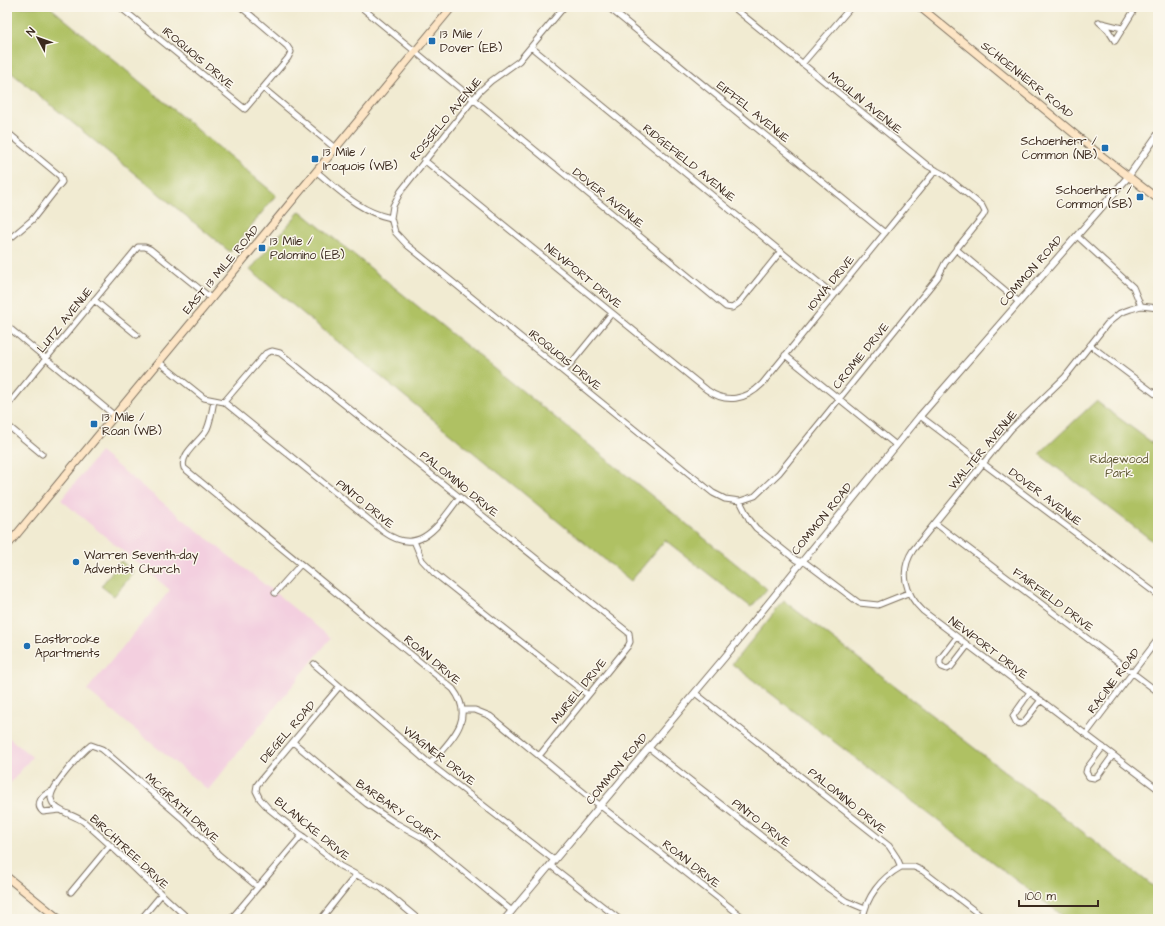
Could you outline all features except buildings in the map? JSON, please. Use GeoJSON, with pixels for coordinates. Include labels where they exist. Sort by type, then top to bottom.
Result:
{"type":"FeatureCollection","features":[{"type":"Feature","properties":{"kind":"main road","name":"EAST 13 MILE ROAD"},"geometry":{"type":"LineString","coordinates":[[7,546],[452,7]]}},
{"type":"Feature","properties":{"kind":"main road","name":"SCHOENHERR ROAD"},"geometry":{"type":"LineString","coordinates":[[920,7],[1128,177],[1158,199]]}},
{"type":"Feature","properties":{"kind":"main road"},"geometry":{"type":"LineString","coordinates":[[7,877],[60,919]]}},
{"type":"Feature","properties":{"kind":"street","name":"IROQUOIS DRIVE"},"geometry":{"type":"LineString","coordinates":[[120,7],[245,109],[263,88]]}},
{"type":"Feature","properties":{"kind":"street"},"geometry":{"type":"LineString","coordinates":[[241,7],[287,46],[291,52],[288,58],[263,88],[336,149]]}},
{"type":"Feature","properties":{"kind":"street"},"geometry":{"type":"LineString","coordinates":[[361,7],[415,52]]}},
{"type":"Feature","properties":{"kind":"street","name":"ROSSELO AVENUE"},"geometry":{"type":"LineString","coordinates":[[391,218],[397,196],[473,100],[487,84],[516,64],[564,7]]}},
{"type":"Feature","properties":{"kind":"street","name":"EIFFEL AVENUE"},"geometry":{"type":"LineString","coordinates":[[608,7],[884,233]]}},
{"type":"Feature","properties":{"kind":"street","name":"MOULIN AVENUE"},"geometry":{"type":"LineString","coordinates":[[733,7],[928,166],[936,170],[981,205],[985,212]]}},
{"type":"Feature","properties":{"kind":"street"},"geometry":{"type":"LineString","coordinates":[[802,64],[851,7]]}},
{"type":"Feature","properties":{"kind":"street"},"geometry":{"type":"LineString","coordinates":[[1122,28],[1100,22],[1108,30],[1115,41],[1136,7]]}},
{"type":"Feature","properties":{"kind":"street","name":"RIDGEFIELD AVENUE"},"geometry":{"type":"LineString","coordinates":[[531,47],[834,295]]}},
{"type":"Feature","properties":{"kind":"street","name":"DOVER AVENUE"},"geometry":{"type":"LineString","coordinates":[[415,52],[726,307],[732,308],[739,303],[781,251]]}},
{"type":"Feature","properties":{"kind":"street"},"geometry":{"type":"LineString","coordinates":[[7,132],[60,176],[62,182],[32,220],[7,241]]}},
{"type":"Feature","properties":{"kind":"street","name":"COMMON ROAD"},"geometry":{"type":"LineString","coordinates":[[505,919],[695,693],[920,416],[1128,177],[1158,134]]}},
{"type":"Feature","properties":{"kind":"street","name":"NEWPORT DRIVE"},"geometry":{"type":"LineString","coordinates":[[424,160],[710,392],[723,398],[734,399]]}},
{"type":"Feature","properties":{"kind":"street","name":"IOWA DRIVE"},"geometry":{"type":"LineString","coordinates":[[734,399],[747,396],[754,391],[936,170]]}},
{"type":"Feature","properties":{"kind":"street"},"geometry":{"type":"LineString","coordinates":[[316,172],[363,209],[378,216],[391,218]]}},
{"type":"Feature","properties":{"kind":"street","name":"CROMIE DRIVE"},"geometry":{"type":"LineString","coordinates":[[740,501],[755,496],[775,478],[938,277],[945,263],[985,212]]}},
{"type":"Feature","properties":{"kind":"street","name":"IROQUOIS DRIVE"},"geometry":{"type":"LineString","coordinates":[[391,218],[395,232],[406,245],[713,494],[728,500],[740,501]]}},
{"type":"Feature","properties":{"kind":"street"},"geometry":{"type":"LineString","coordinates":[[1077,236],[1133,287],[1141,306],[1158,308]]}},
{"type":"Feature","properties":{"kind":"street","name":"LUTZ AVENUE"},"geometry":{"type":"LineString","coordinates":[[7,406],[138,247],[145,246],[150,249],[212,299]]}},
{"type":"Feature","properties":{"kind":"street"},"geometry":{"type":"LineString","coordinates":[[956,249],[1019,302]]}},
{"type":"Feature","properties":{"kind":"street"},"geometry":{"type":"LineString","coordinates":[[94,300],[137,335]]}},
{"type":"Feature","properties":{"kind":"street","name":"WALTER AVENUE"},"geometry":{"type":"LineString","coordinates":[[908,593],[905,575],[908,559],[983,463],[1011,429],[1066,377],[1107,324],[1116,316],[1131,308],[1141,306]]}},
{"type":"Feature","properties":{"kind":"street"},"geometry":{"type":"LineString","coordinates":[[564,372],[612,313]]}},
{"type":"Feature","properties":{"kind":"street"},"geometry":{"type":"LineString","coordinates":[[7,326],[115,416]]}},
{"type":"Feature","properties":{"kind":"street"},"geometry":{"type":"LineString","coordinates":[[1090,345],[1158,396]]}},
{"type":"Feature","properties":{"kind":"street","name":"PALOMINO DRIVE"},"geometry":{"type":"LineString","coordinates":[[224,402],[264,356],[272,351],[284,355],[459,498],[624,628],[631,637]]}},
{"type":"Feature","properties":{"kind":"street"},"geometry":{"type":"LineString","coordinates":[[785,355],[896,445]]}},
{"type":"Feature","properties":{"kind":"street"},"geometry":{"type":"LineString","coordinates":[[159,362],[196,393],[214,401],[224,402]]}},
{"type":"Feature","properties":{"kind":"street","name":"ROAN DRIVE"},"geometry":{"type":"LineString","coordinates":[[214,401],[208,428],[186,456],[183,464],[188,472],[449,685],[457,694],[463,710],[475,710],[490,716],[600,806],[745,919]]}},
{"type":"Feature","properties":{"kind":"street","name":"PINTO DRIVE"},"geometry":{"type":"LineString","coordinates":[[224,402],[384,532],[397,540],[414,541]]}},
{"type":"Feature","properties":{"kind":"street","name":"DOVER AVENUE"},"geometry":{"type":"LineString","coordinates":[[920,416],[1158,595]]}},
{"type":"Feature","properties":{"kind":"street"},"geometry":{"type":"LineString","coordinates":[[7,425],[42,454]]}},
{"type":"Feature","properties":{"kind":"street"},"geometry":{"type":"LineString","coordinates":[[459,498],[430,534],[414,541],[422,560],[434,573],[588,695]]}},
{"type":"Feature","properties":{"kind":"street"},"geometry":{"type":"LineString","coordinates":[[740,501],[749,519],[756,528],[792,558],[806,563],[859,603],[878,605],[908,593]]}},
{"type":"Feature","properties":{"kind":"street","name":"FAIRFIELD DRIVE"},"geometry":{"type":"LineString","coordinates":[[935,523],[1158,692]]}},
{"type":"Feature","properties":{"kind":"street"},"geometry":{"type":"LineString","coordinates":[[275,593],[300,564]]}},
{"type":"Feature","properties":{"kind":"street","name":"NEWPORT DRIVE"},"geometry":{"type":"LineString","coordinates":[[908,593],[923,610],[957,637],[1158,789]]}},
{"type":"Feature","properties":{"kind":"street","name":"MURIEL DRIVE"},"geometry":{"type":"LineString","coordinates":[[539,756],[628,646],[631,637]]}},
{"type":"Feature","properties":{"kind":"street"},"geometry":{"type":"LineString","coordinates":[[957,637],[940,659],[940,664],[942,667],[947,669],[951,667],[968,645]]}},
{"type":"Feature","properties":{"kind":"street","name":"RACINE ROAD"},"geometry":{"type":"LineString","coordinates":[[1086,734],[1158,639]]}},
{"type":"Feature","properties":{"kind":"street","name":"WAGNER DRIVE"},"geometry":{"type":"LineString","coordinates":[[314,664],[430,764],[552,862],[619,919]]}},
{"type":"Feature","properties":{"kind":"street","name":"DIEGEL ROAD"},"geometry":{"type":"LineString","coordinates":[[256,791],[257,786],[264,776],[340,687]]}},
{"type":"Feature","properties":{"kind":"street"},"geometry":{"type":"LineString","coordinates":[[1030,692],[1013,716],[1016,722],[1020,724],[1024,722],[1041,700]]}},
{"type":"Feature","properties":{"kind":"street","name":"PALOMINO DRIVE"},"geometry":{"type":"LineString","coordinates":[[695,693],[889,846],[897,858],[900,867]]}},
{"type":"Feature","properties":{"kind":"street"},"geometry":{"type":"LineString","coordinates":[[430,764],[458,731],[462,720],[463,710]]}},
{"type":"Feature","properties":{"kind":"street","name":"BARBARY COURT"},"geometry":{"type":"LineString","coordinates":[[293,742],[367,804],[394,822],[423,838],[512,911]]}},
{"type":"Feature","properties":{"kind":"street","name":"MCGRATH DRIVE"},"geometry":{"type":"LineString","coordinates":[[52,791],[85,749],[93,744],[102,749],[159,798],[219,855],[258,887]]}},
{"type":"Feature","properties":{"kind":"street"},"geometry":{"type":"LineString","coordinates":[[1103,747],[1087,768],[1086,772],[1089,777],[1094,778],[1098,776],[1114,755]]}},
{"type":"Feature","properties":{"kind":"street","name":"PINTO DRIVE"},"geometry":{"type":"LineString","coordinates":[[648,748],[829,889],[846,901],[865,909]]}},
{"type":"Feature","properties":{"kind":"street"},"geometry":{"type":"LineString","coordinates":[[52,791],[42,798],[38,804],[39,807],[43,812],[60,810]]}},
{"type":"Feature","properties":{"kind":"street","name":"BIRCHTREE DRIVE"},"geometry":{"type":"LineString","coordinates":[[52,791],[51,796],[53,804],[60,810],[77,817],[110,845],[161,895],[189,919]]}},
{"type":"Feature","properties":{"kind":"street","name":"BLANCKE DRIVE"},"geometry":{"type":"LineString","coordinates":[[256,791],[260,799],[269,809],[340,866],[381,888],[418,919]]}},
{"type":"Feature","properties":{"kind":"street"},"geometry":{"type":"LineString","coordinates":[[231,919],[302,835]]}},
{"type":"Feature","properties":{"kind":"street"},"geometry":{"type":"LineString","coordinates":[[71,892],[110,845]]}},
{"type":"Feature","properties":{"kind":"street"},"geometry":{"type":"LineString","coordinates":[[863,919],[865,909],[872,894],[884,879],[900,867],[914,867],[923,871],[985,919]]}},
{"type":"Feature","properties":{"kind":"street"},"geometry":{"type":"LineString","coordinates":[[321,919],[356,875]]}},
{"type":"Feature","properties":{"kind":"street"},"geometry":{"type":"LineString","coordinates":[[140,919],[161,895]]}},
{"type":"Feature","properties":{"kind":"shaded area"},"geometry":{"type":"Polygon","coordinates":[[[100,452],[331,638],[208,790],[87,690],[170,590],[61,500],[100,452]]]}},
{"type":"Feature","properties":{"kind":"shaded area"},"geometry":{"type":"Polygon","coordinates":[[[7,736],[32,757],[7,787],[7,736]]]}},
{"type":"Feature","properties":{"kind":"green space"},"geometry":{"type":"Polygon","coordinates":[[[7,7],[50,7],[276,195],[230,252],[7,69],[7,7]]]}},
{"type":"Feature","properties":{"kind":"green space"},"geometry":{"type":"Polygon","coordinates":[[[300,211],[767,589],[751,607],[665,540],[631,581],[250,270],[300,211]]]}},
{"type":"Feature","properties":{"kind":"green space","name":"Ridgewood Park"},"geometry":{"type":"Polygon","coordinates":[[[1096,401],[1158,447],[1158,545],[1039,454],[1096,401]]]}},
{"type":"Feature","properties":{"kind":"green space"},"geometry":{"type":"Polygon","coordinates":[[[121,561],[134,572],[114,596],[101,586],[121,561]]]}},
{"type":"Feature","properties":{"kind":"green space"},"geometry":{"type":"Polygon","coordinates":[[[784,601],[1158,890],[1158,919],[1067,919],[732,664],[784,601]]]}},
{"type":"Feature","properties":{"kind":"place","name":"13 Mile / Dover (EB)"},"geometry":{"type":"Point","coordinates":[432,41]}},
{"type":"Feature","properties":{"kind":"place","name":"Schoenherr / Common (NB)"},"geometry":{"type":"Point","coordinates":[1105,148]}},
{"type":"Feature","properties":{"kind":"place","name":"13 Mile / Iroquois (WB)"},"geometry":{"type":"Point","coordinates":[315,159]}},
{"type":"Feature","properties":{"kind":"place","name":"Schoenherr / Common (SB)"},"geometry":{"type":"Point","coordinates":[1140,197]}},
{"type":"Feature","properties":{"kind":"place","name":"13 Mile / Palomino (EB)"},"geometry":{"type":"Point","coordinates":[262,248]}},
{"type":"Feature","properties":{"kind":"place","name":"13 Mile / Roan (WB)"},"geometry":{"type":"Point","coordinates":[94,424]}},
{"type":"Feature","properties":{"kind":"place","name":"Warren Seventh-day Adventist Church"},"geometry":{"type":"Point","coordinates":[76,562]}},
{"type":"Feature","properties":{"kind":"place","name":"Eastbrooke Apartments"},"geometry":{"type":"Point","coordinates":[27,646]}}]}
